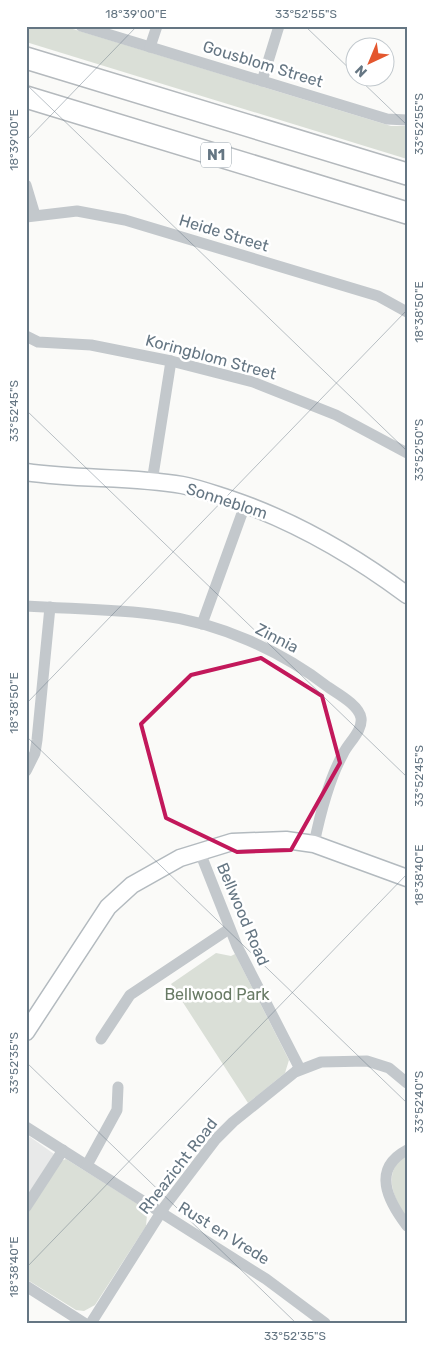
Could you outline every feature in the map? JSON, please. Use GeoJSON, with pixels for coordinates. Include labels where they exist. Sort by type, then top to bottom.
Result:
{"type":"FeatureCollection","features":[{"type":"Feature","properties":{"kind":"highway","name":"N1"},"geometry":{"type":"LineString","coordinates":[[26,58],[407,174]]}},
{"type":"Feature","properties":{"kind":"highway","name":"N1"},"geometry":{"type":"LineString","coordinates":[[26,97],[407,213]]}},
{"type":"Feature","properties":{"kind":"street","name":"Gousblom Street"},"geometry":{"type":"LineString","coordinates":[[81,26],[387,119],[407,120]]}},
{"type":"Feature","properties":{"kind":"street"},"geometry":{"type":"LineString","coordinates":[[150,47],[157,26]]}},
{"type":"Feature","properties":{"kind":"street"},"geometry":{"type":"LineString","coordinates":[[262,80],[279,26]]}},
{"type":"Feature","properties":{"kind":"street"},"geometry":{"type":"LineString","coordinates":[[26,185],[31,216]]}},
{"type":"Feature","properties":{"kind":"street","name":"Heide Street"},"geometry":{"type":"LineString","coordinates":[[31,216],[77,211],[125,220],[378,296],[407,312]]}},
{"type":"Feature","properties":{"kind":"street","name":"Koringblom Street"},"geometry":{"type":"LineString","coordinates":[[26,336],[38,342],[91,345],[171,361],[253,382],[336,415],[407,453]]}},
{"type":"Feature","properties":{"kind":"street"},"geometry":{"type":"LineString","coordinates":[[152,482],[171,361]]}},
{"type":"Feature","properties":{"kind":"street","name":"Sonneblom"},"geometry":{"type":"LineString","coordinates":[[26,472],[183,486],[245,505],[315,535],[364,564],[407,595]]}},
{"type":"Feature","properties":{"kind":"street"},"geometry":{"type":"LineString","coordinates":[[202,624],[245,505]]}},
{"type":"Feature","properties":{"kind":"street","name":"Zinnia"},"geometry":{"type":"LineString","coordinates":[[26,606],[157,615],[202,624],[243,638],[275,653],[313,676],[359,712],[361,725],[344,751],[334,773],[314,844]]}},
{"type":"Feature","properties":{"kind":"street"},"geometry":{"type":"LineString","coordinates":[[26,771],[34,753],[37,740],[50,608]]}},
{"type":"Feature","properties":{"kind":"street"},"geometry":{"type":"LineString","coordinates":[[26,1032],[31,1014],[97,921],[119,895],[162,866],[199,850],[232,842],[286,840],[314,844],[407,878]]}},
{"type":"Feature","properties":{"kind":"street","name":"Bellwood Road"},"geometry":{"type":"LineString","coordinates":[[199,850],[229,929],[300,1069]]}},
{"type":"Feature","properties":{"kind":"street"},"geometry":{"type":"LineString","coordinates":[[101,1039],[130,995],[229,929]]}},
{"type":"Feature","properties":{"kind":"street","name":"Rheazicht Road"},"geometry":{"type":"LineString","coordinates":[[91,1323],[161,1212],[225,1130],[300,1069],[321,1062],[367,1061],[389,1068],[407,1083]]}},
{"type":"Feature","properties":{"kind":"street"},"geometry":{"type":"LineString","coordinates":[[87,1165],[117,1110],[118,1087]]}},
{"type":"Feature","properties":{"kind":"street","name":"Rust en Vrede"},"geometry":{"type":"LineString","coordinates":[[26,1127],[266,1279],[325,1323]]}},
{"type":"Feature","properties":{"kind":"street"},"geometry":{"type":"LineString","coordinates":[[26,1207],[63,1150]]}},
{"type":"Feature","properties":{"kind":"street"},"geometry":{"type":"LineString","coordinates":[[407,1150],[400,1154],[390,1165],[386,1183],[394,1208],[407,1226]]}},
{"type":"Feature","properties":{"kind":"street"},"geometry":{"type":"LineString","coordinates":[[26,1286],[84,1323]]}},
{"type":"Feature","properties":{"kind":"highlighted area"},"geometry":{"type":"Polygon","coordinates":[[[261,658],[322,696],[340,763],[291,850],[237,852],[166,818],[141,724],[191,675],[261,658]]]}},
{"type":"Feature","properties":{"kind":"shaded area"},"geometry":{"type":"Polygon","coordinates":[[[26,1134],[54,1154],[26,1199],[26,1134]]]}},
{"type":"Feature","properties":{"kind":"green space"},"geometry":{"type":"Polygon","coordinates":[[[26,26],[63,26],[391,126],[407,126],[407,159],[26,42],[26,26]]]}},
{"type":"Feature","properties":{"kind":"green space","name":"Bellwood Park"},"geometry":{"type":"Polygon","coordinates":[[[216,953],[231,956],[235,954],[289,1060],[285,1073],[248,1103],[171,984],[216,953]]]}},
{"type":"Feature","properties":{"kind":"green space"},"geometry":{"type":"Polygon","coordinates":[[[407,1155],[407,1218],[394,1194],[392,1177],[394,1168],[407,1155]]]}},
{"type":"Feature","properties":{"kind":"green space"},"geometry":{"type":"Polygon","coordinates":[[[66,1159],[141,1206],[147,1215],[146,1226],[95,1305],[84,1311],[76,1310],[26,1279],[26,1216],[61,1161],[66,1159]]]}}]}
